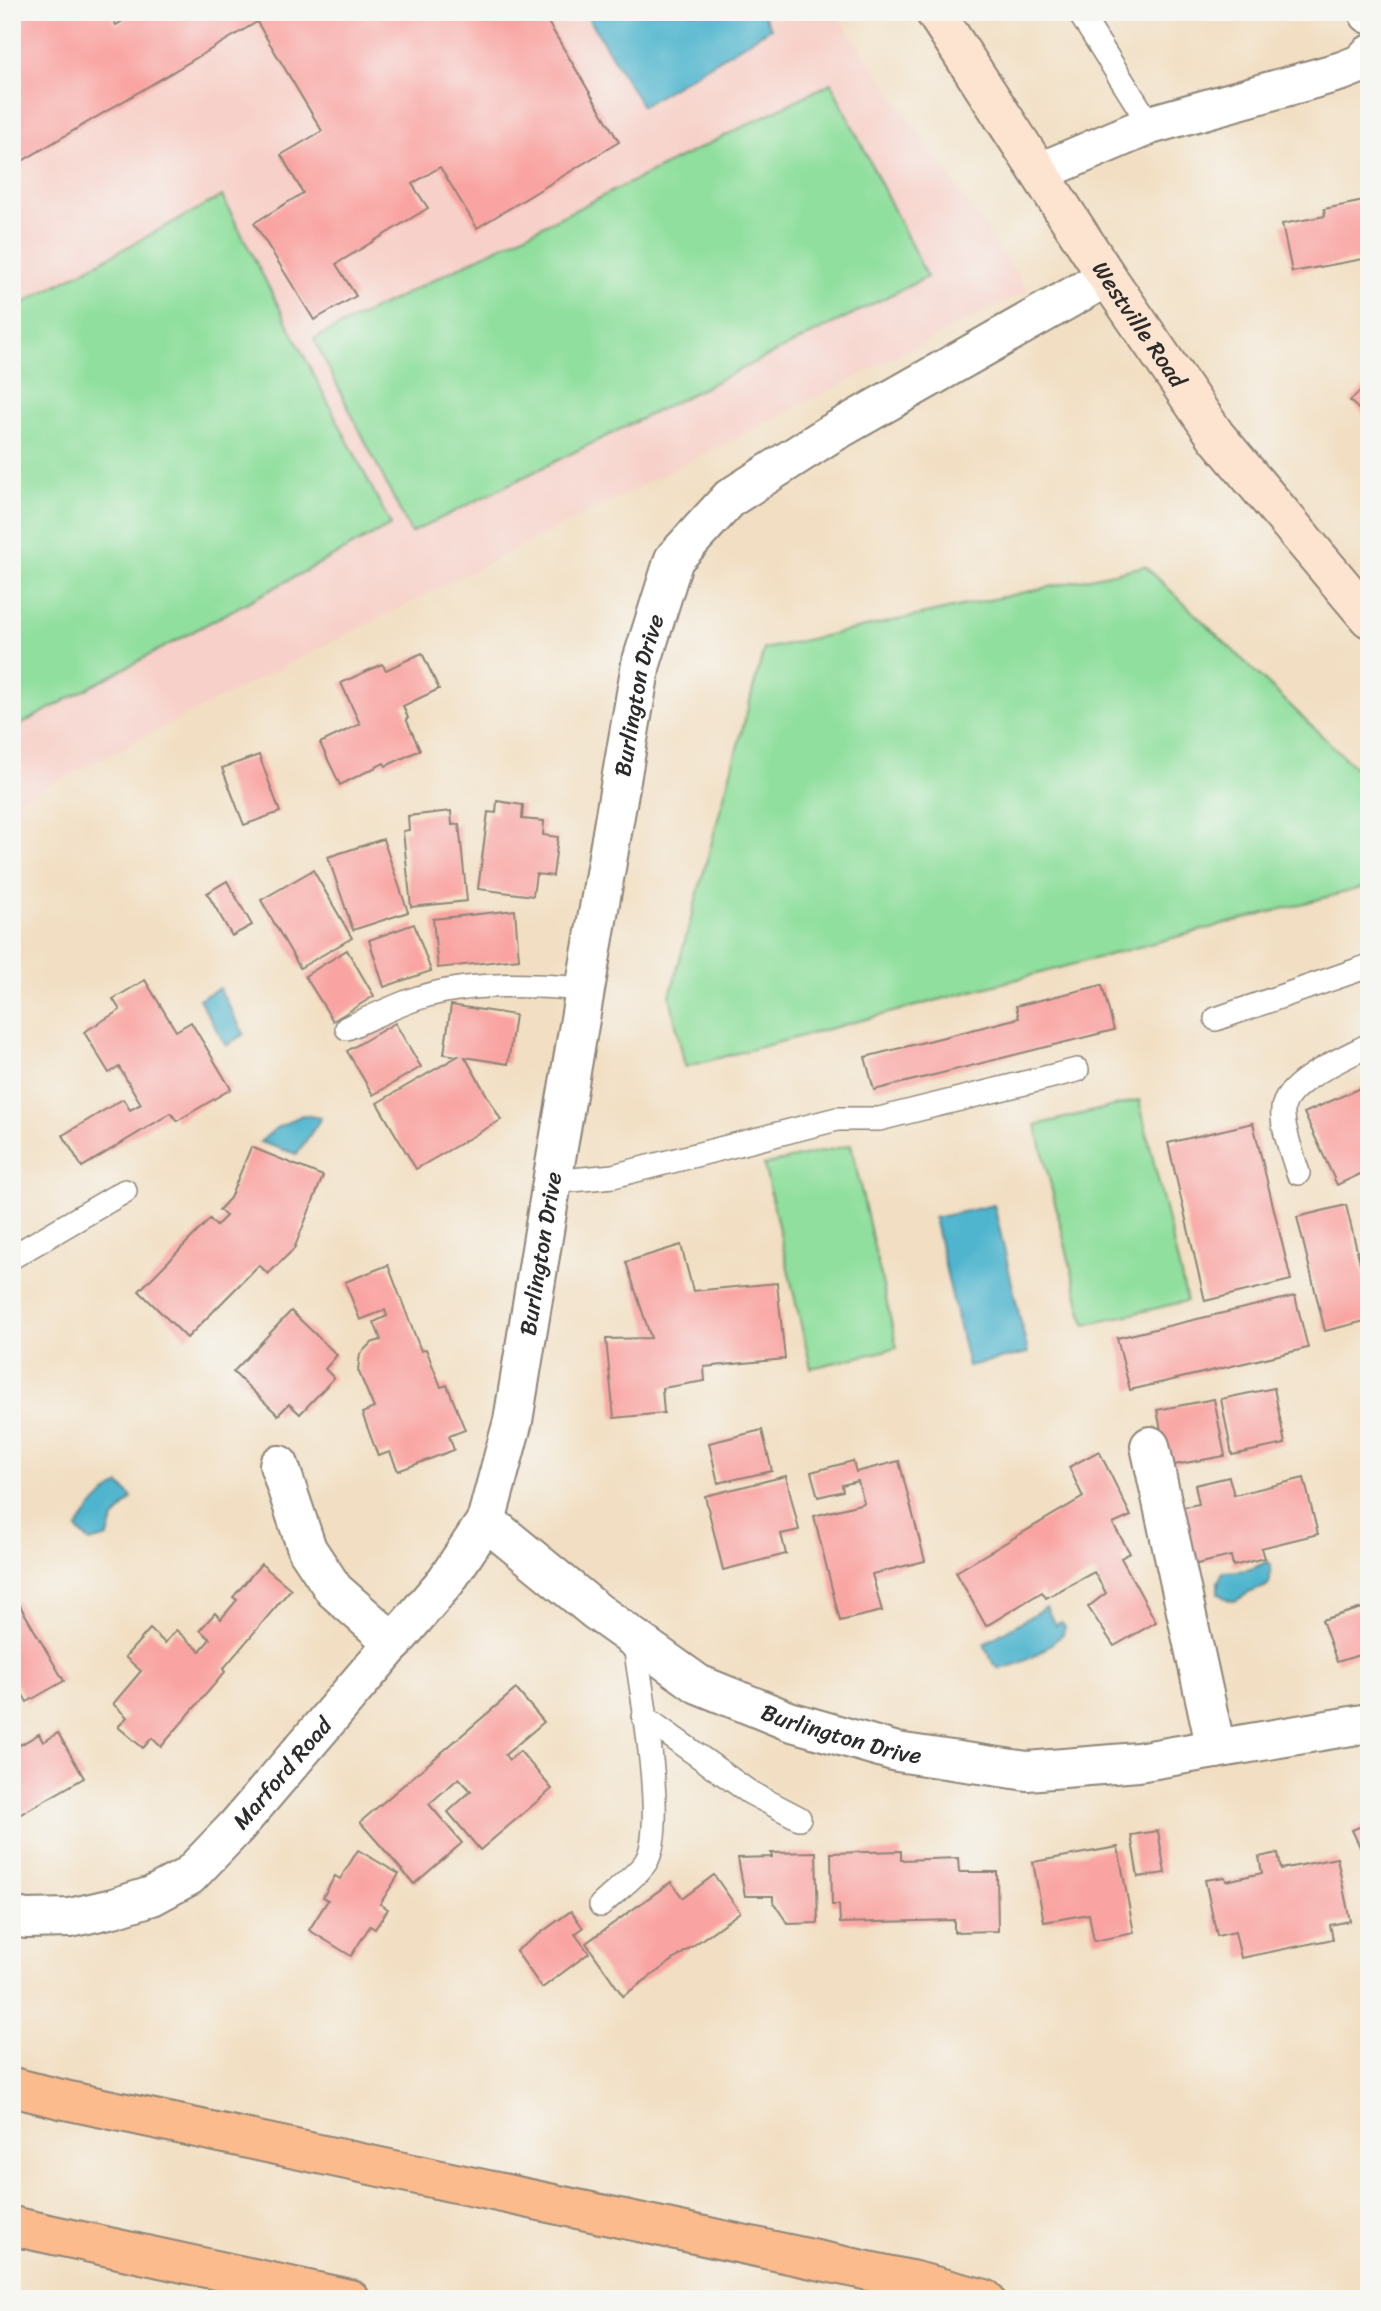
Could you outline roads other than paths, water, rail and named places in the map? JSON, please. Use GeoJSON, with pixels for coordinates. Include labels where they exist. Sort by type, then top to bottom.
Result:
{"type":"FeatureCollection","features":[{"type":"Feature","properties":{"kind":"highway"},"geometry":{"type":"LineString","coordinates":[[12,2087],[911,2280],[985,2299]]}},
{"type":"Feature","properties":{"kind":"highway"},"geometry":{"type":"LineString","coordinates":[[12,2226],[350,2299]]}},
{"type":"Feature","properties":{"kind":"street","name":"Westville Road"},"geometry":{"type":"LineString","coordinates":[[935,12],[1107,276],[1216,436],[1369,618]]}},
{"type":"Feature","properties":{"kind":"street"},"geometry":{"type":"LineString","coordinates":[[1040,172],[1150,125],[1342,71],[1360,64],[1369,55]]}},
{"type":"Feature","properties":{"kind":"street","name":"Burlington Drive"},"geometry":{"type":"LineString","coordinates":[[1107,276],[827,436],[730,498],[674,559],[641,664],[513,1421],[486,1521],[596,1611],[698,1684],[789,1721],[897,1752],[1027,1771],[1138,1762],[1369,1723]]}},
{"type":"Feature","properties":{"kind":"street"},"geometry":{"type":"LineString","coordinates":[[1150,1446],[1216,1749]]}},
{"type":"Feature","properties":{"kind":"street"},"geometry":{"type":"LineString","coordinates":[[279,1465],[307,1549],[334,1590],[394,1643]]}},
{"type":"Feature","properties":{"kind":"street","name":"Marford Road"},"geometry":{"type":"LineString","coordinates":[[12,1916],[26,1919],[70,1918],[102,1911],[152,1896],[189,1876],[236,1827],[446,1581],[486,1521]]}},
{"type":"Feature","properties":{"kind":"lane"},"geometry":{"type":"LineString","coordinates":[[1079,12],[1150,125]]}},
{"type":"Feature","properties":{"kind":"lane"},"geometry":{"type":"LineString","coordinates":[[1216,1019],[1369,966]]}},
{"type":"Feature","properties":{"kind":"lane"},"geometry":{"type":"LineString","coordinates":[[347,1028],[419,998],[472,988],[519,984],[586,989]]}},
{"type":"Feature","properties":{"kind":"lane"},"geometry":{"type":"LineString","coordinates":[[1298,1173],[1284,1119],[1285,1101],[1300,1083],[1369,1045]]}},
{"type":"Feature","properties":{"kind":"lane"},"geometry":{"type":"LineString","coordinates":[[552,1182],[613,1176],[837,1119],[879,1119],[1077,1070]]}},
{"type":"Feature","properties":{"kind":"lane"},"geometry":{"type":"LineString","coordinates":[[12,1257],[125,1191]]}},
{"type":"Feature","properties":{"kind":"lane"},"geometry":{"type":"LineString","coordinates":[[601,1905],[647,1861],[654,1835],[655,1802],[634,1638]]}},
{"type":"Feature","properties":{"kind":"lane"},"geometry":{"type":"LineString","coordinates":[[644,1717],[749,1792],[799,1818]]}},
{"type":"Feature","properties":{"kind":"water"},"geometry":{"type":"Polygon","coordinates":[[[585,12],[761,12],[771,28],[642,106],[585,12]]]}},
{"type":"Feature","properties":{"kind":"water"},"geometry":{"type":"Polygon","coordinates":[[[219,988],[244,1034],[226,1046],[199,999],[219,988]]]}},
{"type":"Feature","properties":{"kind":"water"},"geometry":{"type":"Polygon","coordinates":[[[302,1115],[321,1118],[297,1154],[260,1142],[276,1128],[302,1115]]]}},
{"type":"Feature","properties":{"kind":"water"},"geometry":{"type":"Polygon","coordinates":[[[994,1205],[1028,1353],[968,1366],[934,1218],[994,1205]]]}},
{"type":"Feature","properties":{"kind":"water"},"geometry":{"type":"Polygon","coordinates":[[[120,1484],[132,1498],[113,1520],[108,1537],[90,1542],[77,1529],[96,1504],[120,1484]]]}},
{"type":"Feature","properties":{"kind":"water"},"geometry":{"type":"Polygon","coordinates":[[[1268,1561],[1271,1565],[1269,1583],[1266,1586],[1233,1601],[1218,1593],[1218,1582],[1223,1572],[1246,1570],[1268,1561]]]}},
{"type":"Feature","properties":{"kind":"water"},"geometry":{"type":"Polygon","coordinates":[[[1046,1607],[1055,1625],[1061,1622],[1065,1626],[1063,1634],[1034,1656],[999,1669],[984,1644],[1046,1607]]]}}]}
